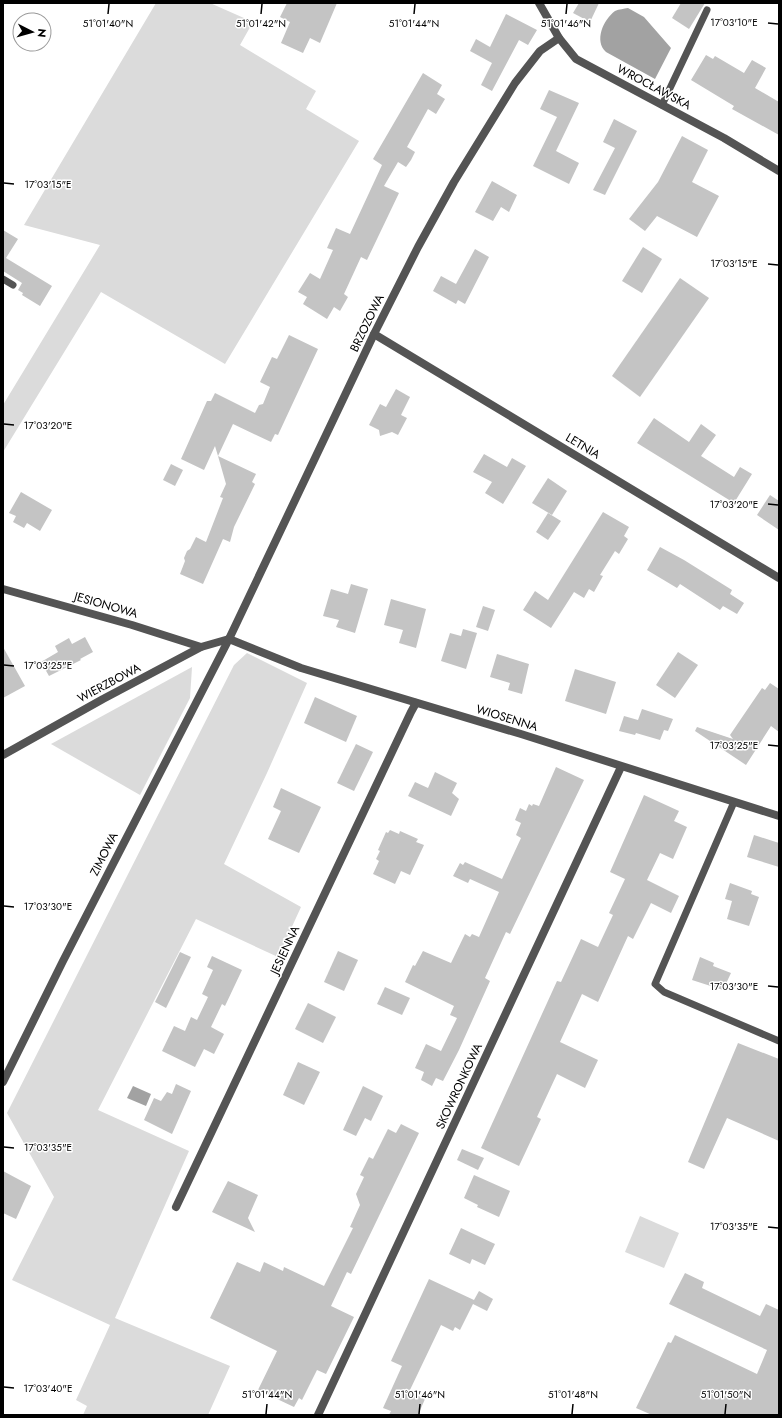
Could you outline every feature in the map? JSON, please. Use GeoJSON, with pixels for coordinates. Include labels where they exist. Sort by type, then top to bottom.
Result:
{"type":"FeatureCollection","features":[{"type":"Feature","properties":{"kind":"street","name":"WROCŁAWSKA"},"geometry":{"type":"LineString","coordinates":[[539,3],[559,38],[576,59],[730,142],[779,171]]}},
{"type":"Feature","properties":{"kind":"street","name":"BRZOZOWA"},"geometry":{"type":"LineString","coordinates":[[229,639],[374,334],[418,246],[490,121],[528,65],[540,51],[559,38]]}},
{"type":"Feature","properties":{"kind":"street","name":"LETNIA"},"geometry":{"type":"LineString","coordinates":[[374,334],[779,578]]}},
{"type":"Feature","properties":{"kind":"street","name":"JESIONOWA"},"geometry":{"type":"LineString","coordinates":[[3,589],[132,625],[201,647]]}},
{"type":"Feature","properties":{"kind":"street","name":"WIERZBOWA"},"geometry":{"type":"LineString","coordinates":[[3,755],[103,698],[201,647],[229,639]]}},
{"type":"Feature","properties":{"kind":"street","name":"WIOSENNA"},"geometry":{"type":"LineString","coordinates":[[229,639],[301,668],[779,816]]}},
{"type":"Feature","properties":{"kind":"street","name":"ZIMOWA"},"geometry":{"type":"LineString","coordinates":[[3,1082],[63,961],[229,639]]}},
{"type":"Feature","properties":{"kind":"street","name":"JESIENNA"},"geometry":{"type":"LineString","coordinates":[[176,1207],[416,704]]}},
{"type":"Feature","properties":{"kind":"street","name":"SKOWRONKOWA"},"geometry":{"type":"LineString","coordinates":[[318,1415],[621,767]]}},
{"type":"Feature","properties":{"kind":"lane"},"geometry":{"type":"LineString","coordinates":[[662,105],[707,10]]}},
{"type":"Feature","properties":{"kind":"lane"},"geometry":{"type":"LineString","coordinates":[[3,279],[13,285]]}},
{"type":"Feature","properties":{"kind":"lane"},"geometry":{"type":"LineString","coordinates":[[734,802],[655,984],[664,992],[779,1041]]}},
{"type":"Feature","properties":{"kind":"shaded area"},"geometry":{"type":"Polygon","coordinates":[[[156,3],[210,3],[253,22],[240,45],[316,91],[306,109],[359,141],[225,364],[101,292],[3,452],[3,405],[100,245],[24,225],[156,3]]]}},
{"type":"Feature","properties":{"kind":"shaded area"},"geometry":{"type":"Polygon","coordinates":[[[628,8],[644,17],[671,48],[655,79],[606,52],[602,47],[600,37],[607,20],[615,11],[628,8]]]}},
{"type":"Feature","properties":{"kind":"shaded area"},"geometry":{"type":"Polygon","coordinates":[[[247,653],[307,683],[224,864],[301,907],[278,957],[196,919],[98,1110],[189,1151],[115,1318],[230,1366],[208,1415],[83,1415],[87,1406],[76,1400],[110,1325],[12,1280],[54,1197],[7,1113],[234,665],[247,653]]]}},
{"type":"Feature","properties":{"kind":"shaded area"},"geometry":{"type":"Polygon","coordinates":[[[192,667],[190,698],[140,795],[51,744],[192,667]]]}},
{"type":"Feature","properties":{"kind":"shaded area"},"geometry":{"type":"Polygon","coordinates":[[[133,1086],[151,1094],[146,1106],[127,1098],[133,1086]]]}},
{"type":"Feature","properties":{"kind":"shaded area"},"geometry":{"type":"Polygon","coordinates":[[[640,1216],[679,1233],[664,1268],[625,1252],[640,1216]]]}},
{"type":"Feature","properties":{"kind":"building"},"geometry":{"type":"Polygon","coordinates":[[[287,3],[337,3],[320,43],[310,38],[303,53],[281,43],[290,22],[280,17],[287,3]]]}},
{"type":"Feature","properties":{"kind":"building"},"geometry":{"type":"Polygon","coordinates":[[[579,3],[599,3],[590,22],[573,13],[579,3]]]}},
{"type":"Feature","properties":{"kind":"building"},"geometry":{"type":"Polygon","coordinates":[[[681,3],[705,3],[689,29],[672,18],[681,3]]]}},
{"type":"Feature","properties":{"kind":"building"},"geometry":{"type":"Polygon","coordinates":[[[506,14],[537,30],[528,45],[519,40],[492,91],[481,85],[492,63],[470,51],[476,39],[490,47],[506,14]]]}},
{"type":"Feature","properties":{"kind":"building"},"geometry":{"type":"Polygon","coordinates":[[[706,55],[713,59],[715,56],[744,73],[752,60],[766,68],[755,88],[779,102],[779,135],[732,109],[734,106],[691,80],[706,55]]]}},
{"type":"Feature","properties":{"kind":"building"},"geometry":{"type":"Polygon","coordinates":[[[423,73],[442,85],[437,94],[445,99],[436,114],[428,109],[407,147],[415,152],[411,160],[406,167],[398,162],[384,186],[399,193],[367,260],[361,257],[344,294],[348,297],[340,311],[334,307],[327,319],[303,304],[307,297],[298,292],[310,273],[320,279],[333,250],[327,248],[336,228],[350,234],[382,165],[373,159],[423,73]]]}},
{"type":"Feature","properties":{"kind":"building"},"geometry":{"type":"Polygon","coordinates":[[[549,90],[579,103],[556,151],[579,163],[569,184],[533,166],[557,117],[540,109],[549,90]]]}},
{"type":"Feature","properties":{"kind":"building"},"geometry":{"type":"Polygon","coordinates":[[[614,119],[637,131],[605,195],[593,190],[615,148],[603,142],[614,119]]]}},
{"type":"Feature","properties":{"kind":"building"},"geometry":{"type":"Polygon","coordinates":[[[682,136],[708,150],[692,182],[719,196],[697,237],[657,216],[645,231],[629,219],[658,182],[682,136]]]}},
{"type":"Feature","properties":{"kind":"building"},"geometry":{"type":"Polygon","coordinates":[[[492,181],[517,195],[509,212],[501,207],[493,221],[475,212],[492,181]]]}},
{"type":"Feature","properties":{"kind":"building"},"geometry":{"type":"Polygon","coordinates":[[[3,230],[18,239],[6,258],[52,286],[40,306],[22,295],[23,293],[18,290],[22,283],[3,271],[3,230]]]}},
{"type":"Feature","properties":{"kind":"building"},"geometry":{"type":"Polygon","coordinates":[[[643,247],[662,259],[642,293],[622,281],[643,247]]]}},
{"type":"Feature","properties":{"kind":"building"},"geometry":{"type":"Polygon","coordinates":[[[475,249],[489,257],[465,304],[458,300],[456,304],[433,291],[441,276],[456,284],[475,249]]]}},
{"type":"Feature","properties":{"kind":"building"},"geometry":{"type":"Polygon","coordinates":[[[680,278],[709,298],[640,397],[612,376],[680,278]]]}},
{"type":"Feature","properties":{"kind":"building"},"geometry":{"type":"Polygon","coordinates":[[[289,335],[318,349],[278,435],[275,434],[271,442],[233,424],[218,456],[215,446],[204,470],[181,459],[207,401],[211,401],[215,393],[255,413],[259,405],[263,404],[270,387],[260,382],[272,357],[277,359],[289,335]]]}},
{"type":"Feature","properties":{"kind":"building"},"geometry":{"type":"Polygon","coordinates":[[[396,389],[410,397],[401,415],[407,418],[398,435],[392,432],[380,436],[379,430],[369,425],[380,404],[386,407],[396,389]]]}},
{"type":"Feature","properties":{"kind":"building"},"geometry":{"type":"Polygon","coordinates":[[[654,418],[689,442],[701,424],[716,435],[701,456],[734,477],[740,467],[752,474],[734,503],[637,443],[654,418]]]}},
{"type":"Feature","properties":{"kind":"building"},"geometry":{"type":"Polygon","coordinates":[[[484,454],[507,467],[512,458],[526,466],[503,504],[485,493],[492,482],[473,472],[484,454]]]}},
{"type":"Feature","properties":{"kind":"building"},"geometry":{"type":"Polygon","coordinates":[[[218,456],[256,474],[252,482],[255,484],[234,527],[230,542],[223,539],[203,584],[180,574],[187,551],[190,549],[196,537],[206,542],[223,498],[220,497],[226,484],[218,456]]]}},
{"type":"Feature","properties":{"kind":"building"},"geometry":{"type":"Polygon","coordinates":[[[171,464],[183,470],[175,486],[163,480],[171,464]]]}},
{"type":"Feature","properties":{"kind":"building"},"geometry":{"type":"Polygon","coordinates":[[[548,478],[567,491],[552,515],[532,503],[548,478]]]}},
{"type":"Feature","properties":{"kind":"building"},"geometry":{"type":"Polygon","coordinates":[[[21,492],[52,510],[40,531],[27,523],[24,528],[13,522],[16,516],[9,513],[21,492]]]}},
{"type":"Feature","properties":{"kind":"building"},"geometry":{"type":"Polygon","coordinates":[[[770,495],[779,501],[779,530],[757,515],[770,495]]]}},
{"type":"Feature","properties":{"kind":"building"},"geometry":{"type":"Polygon","coordinates":[[[603,512],[629,527],[624,536],[628,539],[619,554],[615,551],[600,575],[603,576],[594,592],[589,589],[584,598],[574,592],[551,628],[523,610],[535,591],[548,600],[603,512]]]}},
{"type":"Feature","properties":{"kind":"building"},"geometry":{"type":"Polygon","coordinates":[[[548,513],[561,521],[548,540],[536,532],[548,513]]]}},
{"type":"Feature","properties":{"kind":"building"},"geometry":{"type":"Polygon","coordinates":[[[660,547],[732,590],[730,594],[744,603],[737,614],[723,606],[720,610],[680,584],[677,588],[647,570],[660,547]]]}},
{"type":"Feature","properties":{"kind":"building"},"geometry":{"type":"Polygon","coordinates":[[[351,584],[368,589],[355,633],[336,627],[339,620],[323,616],[331,589],[348,594],[351,584]]]}},
{"type":"Feature","properties":{"kind":"building"},"geometry":{"type":"Polygon","coordinates":[[[391,599],[426,609],[416,648],[399,643],[403,630],[384,625],[391,599]]]}},
{"type":"Feature","properties":{"kind":"building"},"geometry":{"type":"Polygon","coordinates":[[[483,606],[495,610],[488,631],[476,627],[483,606]]]}},
{"type":"Feature","properties":{"kind":"building"},"geometry":{"type":"Polygon","coordinates":[[[463,629],[477,633],[466,669],[441,661],[450,633],[461,636],[463,629]]]}},
{"type":"Feature","properties":{"kind":"building"},"geometry":{"type":"Polygon","coordinates":[[[85,637],[93,652],[80,659],[81,660],[49,676],[41,662],[58,652],[55,646],[69,638],[72,644],[85,637]]]}},
{"type":"Feature","properties":{"kind":"building"},"geometry":{"type":"Polygon","coordinates":[[[3,647],[25,686],[3,698],[3,647]]]}},
{"type":"Feature","properties":{"kind":"building"},"geometry":{"type":"Polygon","coordinates":[[[678,652],[698,665],[675,698],[656,685],[678,652]]]}},
{"type":"Feature","properties":{"kind":"building"},"geometry":{"type":"Polygon","coordinates":[[[497,654],[529,664],[522,694],[508,690],[510,683],[490,677],[497,654]]]}},
{"type":"Feature","properties":{"kind":"building"},"geometry":{"type":"Polygon","coordinates":[[[575,669],[616,682],[606,714],[565,701],[575,669]]]}},
{"type":"Feature","properties":{"kind":"building"},"geometry":{"type":"Polygon","coordinates":[[[770,683],[779,689],[779,732],[771,726],[746,765],[695,731],[697,727],[733,739],[730,735],[762,688],[765,690],[770,683]]]}},
{"type":"Feature","properties":{"kind":"building"},"geometry":{"type":"Polygon","coordinates":[[[315,697],[357,716],[346,742],[304,723],[315,697]]]}},
{"type":"Feature","properties":{"kind":"building"},"geometry":{"type":"Polygon","coordinates":[[[642,709],[673,719],[668,731],[664,730],[660,740],[636,733],[635,735],[619,731],[624,716],[638,720],[642,709]]]}},
{"type":"Feature","properties":{"kind":"building"},"geometry":{"type":"Polygon","coordinates":[[[356,744],[373,752],[354,791],[337,783],[356,744]]]}},
{"type":"Feature","properties":{"kind":"building"},"geometry":{"type":"Polygon","coordinates":[[[556,767],[584,780],[510,934],[506,932],[485,978],[490,981],[459,1050],[443,1081],[436,1078],[432,1086],[421,1080],[424,1072],[415,1068],[426,1044],[441,1051],[457,1018],[450,1015],[454,1006],[405,982],[413,965],[415,966],[423,951],[451,963],[465,934],[470,937],[472,934],[479,937],[499,892],[470,879],[468,883],[453,876],[460,863],[463,865],[465,862],[502,879],[521,838],[516,835],[521,823],[515,820],[520,808],[526,811],[529,804],[532,806],[533,804],[539,806],[556,767]]]}},
{"type":"Feature","properties":{"kind":"building"},"geometry":{"type":"Polygon","coordinates":[[[435,772],[457,783],[452,793],[459,799],[451,816],[408,796],[415,782],[428,788],[435,772]]]}},
{"type":"Feature","properties":{"kind":"building"},"geometry":{"type":"Polygon","coordinates":[[[281,788],[321,807],[299,853],[268,839],[281,811],[273,807],[281,788]]]}},
{"type":"Feature","properties":{"kind":"building"},"geometry":{"type":"Polygon","coordinates":[[[644,795],[679,811],[674,821],[687,827],[673,859],[660,853],[647,880],[679,896],[671,913],[651,903],[633,939],[628,936],[598,1002],[582,994],[560,1042],[598,1060],[585,1088],[557,1074],[537,1117],[541,1119],[519,1166],[481,1148],[557,981],[561,982],[581,939],[598,947],[613,915],[609,913],[625,879],[610,872],[644,795]]]}},
{"type":"Feature","properties":{"kind":"building"},"geometry":{"type":"Polygon","coordinates":[[[390,830],[399,834],[400,831],[418,839],[416,842],[424,845],[410,875],[401,871],[395,884],[373,874],[379,861],[376,859],[380,851],[378,850],[386,832],[388,833],[390,830]]]}},
{"type":"Feature","properties":{"kind":"building"},"geometry":{"type":"Polygon","coordinates":[[[754,835],[779,843],[779,867],[747,857],[754,835]]]}},
{"type":"Feature","properties":{"kind":"building"},"geometry":{"type":"Polygon","coordinates":[[[730,883],[752,891],[751,894],[759,897],[749,926],[727,919],[732,901],[725,899],[730,883]]]}},
{"type":"Feature","properties":{"kind":"building"},"geometry":{"type":"Polygon","coordinates":[[[338,951],[358,960],[344,991],[324,982],[338,951]]]}},
{"type":"Feature","properties":{"kind":"building"},"geometry":{"type":"Polygon","coordinates":[[[180,952],[191,957],[166,1008],[155,1002],[180,952]]]}},
{"type":"Feature","properties":{"kind":"building"},"geometry":{"type":"Polygon","coordinates":[[[212,956],[242,970],[225,1006],[222,1004],[211,1027],[224,1034],[214,1054],[204,1049],[195,1067],[162,1051],[174,1026],[185,1031],[191,1017],[197,1020],[208,997],[202,994],[213,970],[207,967],[212,956]]]}},
{"type":"Feature","properties":{"kind":"building"},"geometry":{"type":"Polygon","coordinates":[[[700,957],[714,963],[713,966],[731,973],[723,990],[692,980],[700,957]]]}},
{"type":"Feature","properties":{"kind":"building"},"geometry":{"type":"Polygon","coordinates":[[[385,987],[410,998],[402,1015],[377,1004],[385,987]]]}},
{"type":"Feature","properties":{"kind":"building"},"geometry":{"type":"Polygon","coordinates":[[[308,1003],[336,1017],[323,1043],[295,1029],[308,1003]]]}},
{"type":"Feature","properties":{"kind":"building"},"geometry":{"type":"Polygon","coordinates":[[[738,1043],[779,1059],[779,1141],[727,1118],[704,1169],[688,1162],[738,1043]]]}},
{"type":"Feature","properties":{"kind":"building"},"geometry":{"type":"Polygon","coordinates":[[[298,1062],[320,1072],[304,1105],[283,1095],[298,1062]]]}},
{"type":"Feature","properties":{"kind":"building"},"geometry":{"type":"Polygon","coordinates":[[[176,1084],[191,1091],[172,1134],[144,1120],[154,1098],[161,1101],[167,1092],[172,1094],[176,1084]]]}},
{"type":"Feature","properties":{"kind":"building"},"geometry":{"type":"Polygon","coordinates":[[[363,1086],[383,1096],[371,1121],[365,1118],[356,1136],[343,1130],[363,1086]]]}},
{"type":"Feature","properties":{"kind":"building"},"geometry":{"type":"Polygon","coordinates":[[[401,1124],[419,1133],[351,1274],[347,1272],[331,1306],[354,1317],[326,1374],[317,1370],[302,1400],[299,1398],[294,1407],[258,1390],[277,1351],[210,1318],[237,1262],[260,1272],[264,1262],[283,1271],[284,1267],[324,1286],[353,1228],[350,1227],[360,1205],[356,1194],[364,1177],[360,1175],[369,1157],[373,1159],[388,1129],[396,1133],[401,1124]]]}},
{"type":"Feature","properties":{"kind":"building"},"geometry":{"type":"Polygon","coordinates":[[[462,1149],[484,1158],[478,1170],[457,1160],[462,1149]]]}},
{"type":"Feature","properties":{"kind":"building"},"geometry":{"type":"Polygon","coordinates":[[[3,1171],[31,1186],[16,1219],[3,1213],[3,1171]]]}},
{"type":"Feature","properties":{"kind":"building"},"geometry":{"type":"Polygon","coordinates":[[[474,1175],[510,1191],[499,1217],[477,1207],[478,1205],[464,1198],[474,1175]]]}},
{"type":"Feature","properties":{"kind":"building"},"geometry":{"type":"Polygon","coordinates":[[[228,1181],[258,1195],[248,1218],[255,1232],[212,1212],[228,1181]]]}},
{"type":"Feature","properties":{"kind":"building"},"geometry":{"type":"Polygon","coordinates":[[[461,1228],[495,1244],[485,1265],[472,1259],[470,1264],[449,1254],[461,1228]]]}},
{"type":"Feature","properties":{"kind":"building"},"geometry":{"type":"Polygon","coordinates":[[[685,1273],[704,1282],[702,1288],[760,1316],[766,1304],[779,1310],[779,1415],[652,1415],[636,1408],[668,1342],[671,1343],[675,1335],[757,1374],[767,1350],[669,1304],[685,1273]]]}},
{"type":"Feature","properties":{"kind":"building"},"geometry":{"type":"Polygon","coordinates":[[[429,1279],[474,1300],[479,1291],[493,1299],[487,1311],[473,1304],[460,1330],[455,1327],[453,1331],[441,1325],[409,1392],[425,1399],[418,1415],[389,1415],[391,1411],[383,1408],[402,1366],[391,1361],[429,1279]]]}}]}
